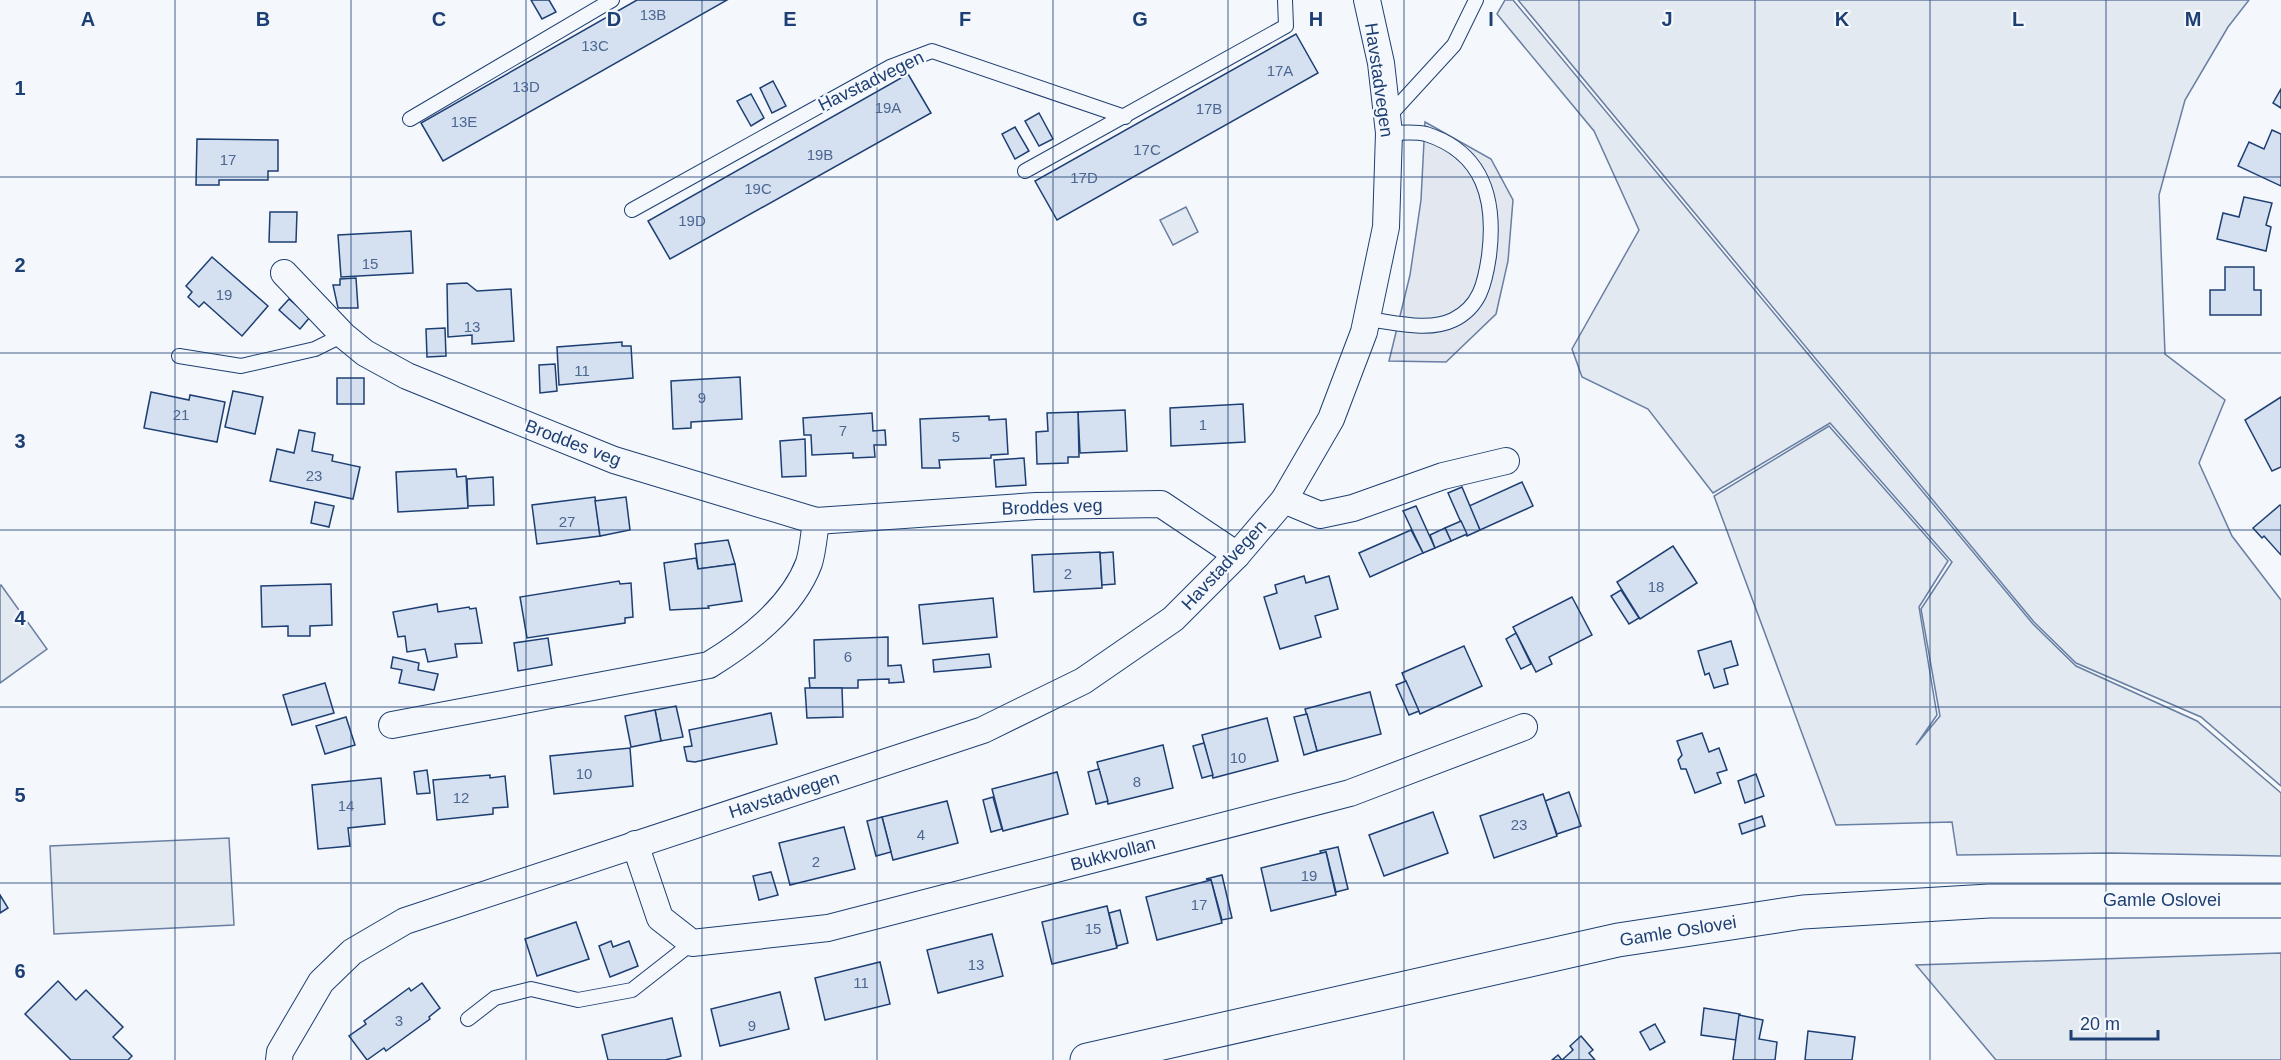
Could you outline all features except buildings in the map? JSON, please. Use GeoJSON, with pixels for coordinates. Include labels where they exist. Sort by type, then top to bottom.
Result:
{"type":"FeatureCollection","features":[{"type":"Feature","properties":{"kind":"street","name":"Havstadvegen"},"geometry":{"type":"LineString","coordinates":[[279,1060],[280,1052],[321,982],[352,952],[405,921],[983,730],[1083,681],[1173,619],[1237,555],[1284,500],[1331,419],[1366,319],[1386,227],[1389,125],[1381,63],[1367,0]]}},
{"type":"Feature","properties":{"kind":"street","name":"Broddes veg"},"geometry":{"type":"LineString","coordinates":[[284,273],[343,335],[365,353],[407,376],[614,460],[816,521],[1036,506],[1161,504],[1237,555]]}},
{"type":"Feature","properties":{"kind":"street"},"geometry":{"type":"LineString","coordinates":[[1284,500],[1320,515],[1353,508],[1443,477],[1506,461]]}},
{"type":"Feature","properties":{"kind":"street"},"geometry":{"type":"LineString","coordinates":[[392,725],[709,665],[741,645],[789,599],[809,562],[816,521]]}},
{"type":"Feature","properties":{"kind":"street","name":"Bukkvollan"},"geometry":{"type":"LineString","coordinates":[[692,943],[828,928],[1327,799],[1350,793],[1524,727]]}},
{"type":"Feature","properties":{"kind":"street"},"geometry":{"type":"LineString","coordinates":[[635,844],[660,918],[692,943]]}},
{"type":"Feature","properties":{"kind":"street","name":"Gamle Oslovei"},"geometry":{"type":"LineString","coordinates":[[1087,1060],[1618,940],[1803,912],[1989,901],[2281,901]]}},
{"type":"Feature","properties":{"kind":"lane"},"geometry":{"type":"LineString","coordinates":[[410,119],[612,0]]}},
{"type":"Feature","properties":{"kind":"lane"},"geometry":{"type":"LineString","coordinates":[[1025,171],[1286,26],[1285,0]]}},
{"type":"Feature","properties":{"kind":"lane"},"geometry":{"type":"LineString","coordinates":[[1366,319],[1422,326],[1451,321],[1471,308],[1485,285],[1491,240],[1492,208],[1486,187],[1471,163],[1450,146],[1424,134],[1389,125],[1454,45],[1476,0]]}},
{"type":"Feature","properties":{"kind":"lane","name":"Havstadvegen"},"geometry":{"type":"LineString","coordinates":[[632,210],[890,67],[932,51],[1125,117]]}},
{"type":"Feature","properties":{"kind":"lane"},"geometry":{"type":"LineString","coordinates":[[179,356],[241,366],[315,349],[343,335]]}},
{"type":"Feature","properties":{"kind":"lane"},"geometry":{"type":"LineString","coordinates":[[468,1019],[495,998],[531,989],[578,1000],[632,990],[692,943]]}},
{"type":"Feature","properties":{"kind":"shaded area"},"geometry":{"type":"Polygon","coordinates":[[[1505,0],[1513,0],[2033,624],[2076,666],[2197,721],[2281,793],[2281,856],[2110,853],[1957,855],[1952,822],[1836,825],[1714,496],[1829,426],[1948,561],[1919,607],[1937,715],[1916,745],[1940,716],[1921,609],[1952,562],[1830,423],[1713,493],[1648,409],[1582,377],[1572,349],[1639,230],[1594,131],[1497,14],[1505,0]]]}},
{"type":"Feature","properties":{"kind":"shaded area"},"geometry":{"type":"Polygon","coordinates":[[[1518,0],[2249,0],[2228,27],[2185,100],[2159,195],[2165,354],[2225,400],[2199,463],[2232,536],[2281,600],[2281,786],[2201,717],[2076,663],[2034,622],[1518,0]]]}},
{"type":"Feature","properties":{"kind":"shaded area"},"geometry":{"type":"Polygon","coordinates":[[[1425,122],[1491,159],[1513,200],[1508,261],[1496,314],[1446,362],[1389,361],[1410,275],[1421,200],[1425,122]]]}},
{"type":"Feature","properties":{"kind":"shaded area"},"geometry":{"type":"Polygon","coordinates":[[[1186,207],[1198,232],[1173,245],[1160,220],[1186,207]]]}},
{"type":"Feature","properties":{"kind":"shaded area"},"geometry":{"type":"Polygon","coordinates":[[[0,586],[47,649],[0,683],[0,586]]]}},
{"type":"Feature","properties":{"kind":"shaded area"},"geometry":{"type":"Polygon","coordinates":[[[229,838],[234,925],[54,934],[50,846],[229,838]]]}},
{"type":"Feature","properties":{"kind":"shaded area"},"geometry":{"type":"Polygon","coordinates":[[[2281,953],[2281,1060],[1996,1060],[1916,965],[2281,953]]]}}]}
